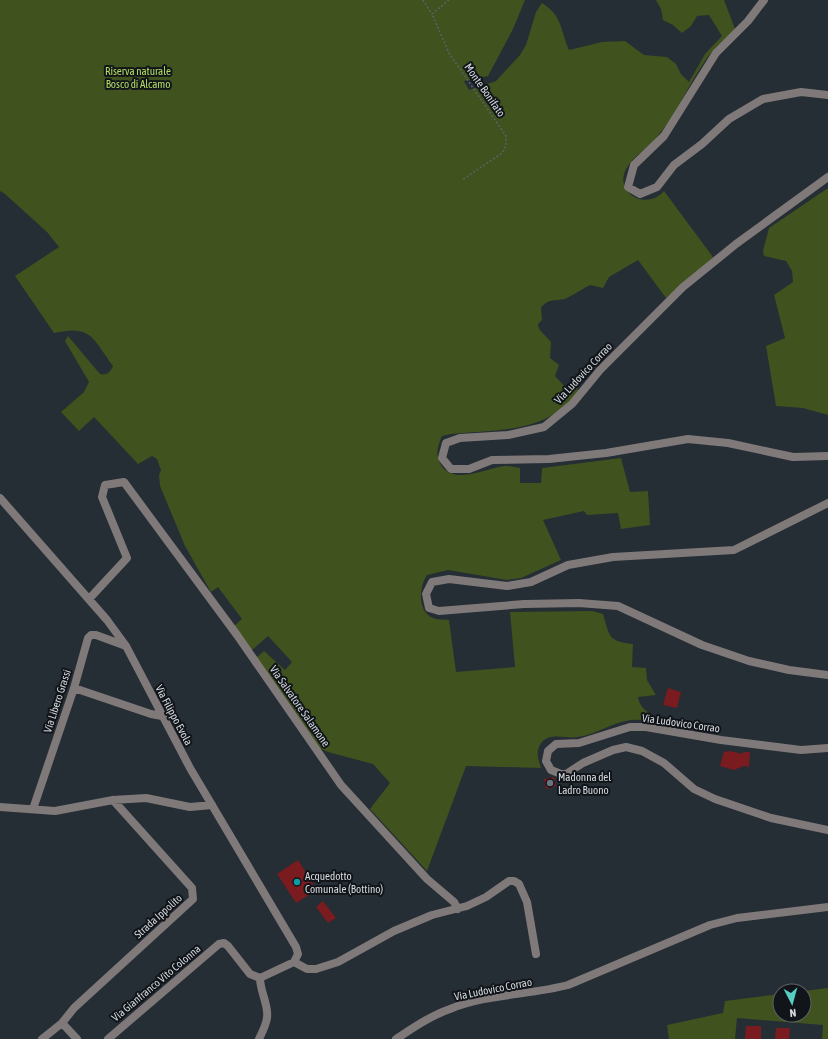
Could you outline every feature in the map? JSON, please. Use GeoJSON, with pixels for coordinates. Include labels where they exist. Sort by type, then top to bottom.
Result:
{"type":"FeatureCollection","features":[{"type":"Feature","properties":{"kind":"street"},"geometry":{"type":"LineString","coordinates":[[764,0],[748,21],[716,53],[664,136],[634,165],[628,187],[640,194],[657,187],[674,165],[702,144],[729,119],[763,99],[801,92],[828,95]]}},
{"type":"Feature","properties":{"kind":"street","name":"Via Ludovico Corrao"},"geometry":{"type":"LineString","coordinates":[[828,177],[736,244],[683,287],[600,370],[572,404],[544,426],[508,435],[460,438],[446,443],[442,458],[451,469],[469,469],[492,460],[549,459],[688,439],[728,443],[793,457],[828,456]]}},
{"type":"Feature","properties":{"kind":"street","name":"Via Salvatore Salamone"},"geometry":{"type":"LineString","coordinates":[[89,599],[127,558],[102,497],[105,485],[124,482],[237,635],[341,785],[427,879],[454,902],[458,909]]}},
{"type":"Feature","properties":{"kind":"street","name":"Via Filippo Evola"},"geometry":{"type":"LineString","coordinates":[[0,498],[107,620],[126,646],[162,716],[212,805],[296,946],[298,954],[294,962]]}},
{"type":"Feature","properties":{"kind":"street"},"geometry":{"type":"LineString","coordinates":[[828,503],[734,550],[613,557],[568,566],[532,582],[507,586],[443,580],[432,582],[426,594],[429,608],[439,611],[524,604],[579,603],[618,606],[702,645],[749,661],[789,670],[828,675]]}},
{"type":"Feature","properties":{"kind":"street","name":"Via Libero Grassi"},"geometry":{"type":"LineString","coordinates":[[33,809],[74,688],[88,638],[91,635],[96,635],[126,646]]}},
{"type":"Feature","properties":{"kind":"street"},"geometry":{"type":"LineString","coordinates":[[74,688],[162,716]]}},
{"type":"Feature","properties":{"kind":"street","name":"Via Ludovico Corrao"},"geometry":{"type":"LineString","coordinates":[[828,748],[801,750],[721,740],[646,727],[630,727],[579,743],[556,744],[548,751],[546,761],[551,770],[556,773],[566,774],[584,763],[613,750],[626,748],[642,751],[664,763],[694,789],[715,799],[771,818],[828,830]]}},
{"type":"Feature","properties":{"kind":"street"},"geometry":{"type":"LineString","coordinates":[[0,807],[69,809],[113,800],[146,798],[190,807],[212,805]]}},
{"type":"Feature","properties":{"kind":"street","name":"Strada Ippolito"},"geometry":{"type":"LineString","coordinates":[[42,1039],[62,1023],[74,1008],[191,902],[193,895],[192,888],[113,800]]}},
{"type":"Feature","properties":{"kind":"street"},"geometry":{"type":"LineString","coordinates":[[259,1039],[267,1020],[268,1011],[260,987],[260,978],[294,962],[307,969],[323,967],[338,962],[394,932],[432,915],[458,909],[486,897],[509,881],[514,881],[522,888],[527,902],[536,954]]}},
{"type":"Feature","properties":{"kind":"street","name":"Via Ludovico Corrao"},"geometry":{"type":"LineString","coordinates":[[396,1039],[431,1017],[451,1008],[472,1002],[551,990],[568,985],[710,925],[737,918],[828,907]]}},
{"type":"Feature","properties":{"kind":"street","name":"Via Gianfranco Vito Colonna"},"geometry":{"type":"LineString","coordinates":[[108,1039],[219,944],[224,943],[228,946],[250,974],[260,978]]}},
{"type":"Feature","properties":{"kind":"street"},"geometry":{"type":"LineString","coordinates":[[62,1023],[77,1039]]}},
{"type":"Feature","properties":{"kind":"path","name":"Monte Bonifato"},"geometry":{"type":"LineString","coordinates":[[424,0],[432,14],[449,53],[506,136],[506,145],[502,152],[462,180]]}},
{"type":"Feature","properties":{"kind":"path"},"geometry":{"type":"LineString","coordinates":[[432,14],[449,0]]}},
{"type":"Feature","properties":{"kind":"green space","name":"Riserva naturale Bosco di Alcamo"},"geometry":{"type":"Polygon","coordinates":[[[0,0],[525,0],[513,29],[488,76],[464,81],[469,90],[496,81],[520,55],[526,45],[536,12],[542,3],[554,13],[557,18],[569,50],[602,42],[625,41],[644,55],[667,57],[676,64],[681,74],[689,82],[705,54],[722,36],[709,15],[697,16],[691,26],[682,33],[673,25],[663,20],[661,9],[656,0],[724,0],[735,29],[707,58],[677,109],[663,129],[653,142],[631,162],[624,175],[624,183],[627,190],[639,199],[648,200],[656,197],[664,191],[713,257],[707,264],[666,298],[638,260],[609,277],[603,288],[590,285],[567,298],[547,302],[541,308],[542,320],[538,324],[539,329],[551,342],[550,358],[559,365],[555,376],[569,391],[576,386],[578,390],[575,397],[553,415],[526,426],[496,431],[442,436],[438,450],[438,460],[445,470],[452,474],[470,474],[497,467],[511,466],[520,468],[520,483],[541,483],[542,468],[621,458],[630,492],[648,491],[650,525],[621,529],[618,513],[587,515],[584,511],[543,520],[561,560],[521,578],[507,580],[448,570],[427,575],[421,592],[422,604],[428,615],[435,619],[449,620],[456,672],[515,667],[510,612],[592,611],[603,614],[607,628],[614,639],[633,644],[632,667],[646,668],[647,680],[656,695],[638,697],[639,702],[644,709],[661,722],[631,720],[617,723],[585,736],[550,737],[542,742],[538,748],[538,758],[541,768],[466,766],[427,871],[370,809],[390,783],[373,764],[328,752],[317,747],[256,658],[264,651],[285,670],[292,662],[268,636],[251,651],[234,626],[242,619],[218,587],[211,592],[185,546],[160,486],[159,475],[161,470],[157,459],[152,456],[138,464],[94,417],[79,431],[61,412],[84,392],[89,382],[65,341],[68,336],[100,374],[108,373],[113,366],[96,341],[84,332],[67,331],[54,333],[15,276],[59,247],[47,232],[0,191],[0,0]]]}},
{"type":"Feature","properties":{"kind":"green space"},"geometry":{"type":"Polygon","coordinates":[[[828,188],[828,415],[803,408],[776,406],[766,346],[785,338],[774,295],[793,282],[792,271],[786,261],[764,256],[763,251],[769,228],[828,188]]]}},
{"type":"Feature","properties":{"kind":"green space"},"geometry":{"type":"Polygon","coordinates":[[[828,988],[828,1039],[822,1039],[823,1025],[798,1023],[812,1023],[812,990],[828,988]]]}},
{"type":"Feature","properties":{"kind":"green space"},"geometry":{"type":"Polygon","coordinates":[[[772,995],[772,1021],[737,1018],[735,1039],[669,1039],[667,1025],[723,1013],[725,1001],[772,995]]]}},
{"type":"Feature","properties":{"kind":"building"},"geometry":{"type":"Polygon","coordinates":[[[668,688],[681,692],[677,708],[663,705],[668,688]]]}},
{"type":"Feature","properties":{"kind":"building"},"geometry":{"type":"Polygon","coordinates":[[[730,751],[743,754],[743,752],[750,752],[749,767],[744,766],[734,770],[720,766],[724,752],[730,751]]]}},
{"type":"Feature","properties":{"kind":"building","name":"Madonna del Ladro Buono"},"geometry":{"type":"Polygon","coordinates":[[[554,777],[556,786],[546,789],[544,779],[554,777]]]}},
{"type":"Feature","properties":{"kind":"building","name":"Acquedotto Comunale (Bottino)"},"geometry":{"type":"Polygon","coordinates":[[[298,860],[317,890],[296,903],[277,874],[298,860]]]}},
{"type":"Feature","properties":{"kind":"building","name":"Acquedotto Comunale (Bottino)"},"geometry":{"type":"Polygon","coordinates":[[[323,901],[336,918],[328,923],[316,907],[323,901]]]}},
{"type":"Feature","properties":{"kind":"building"},"geometry":{"type":"Polygon","coordinates":[[[746,1026],[761,1026],[761,1039],[745,1039],[746,1026]]]}},
{"type":"Feature","properties":{"kind":"building"},"geometry":{"type":"Polygon","coordinates":[[[776,1028],[790,1028],[789,1039],[775,1039],[776,1028]]]}},
{"type":"Feature","properties":{"kind":"place","name":"Madonna del Ladro Buono"},"geometry":{"type":"Point","coordinates":[550,783]}},
{"type":"Feature","properties":{"kind":"place","name":"Acquedotto Comunale (Bottino)"},"geometry":{"type":"Point","coordinates":[297,882]}}]}
